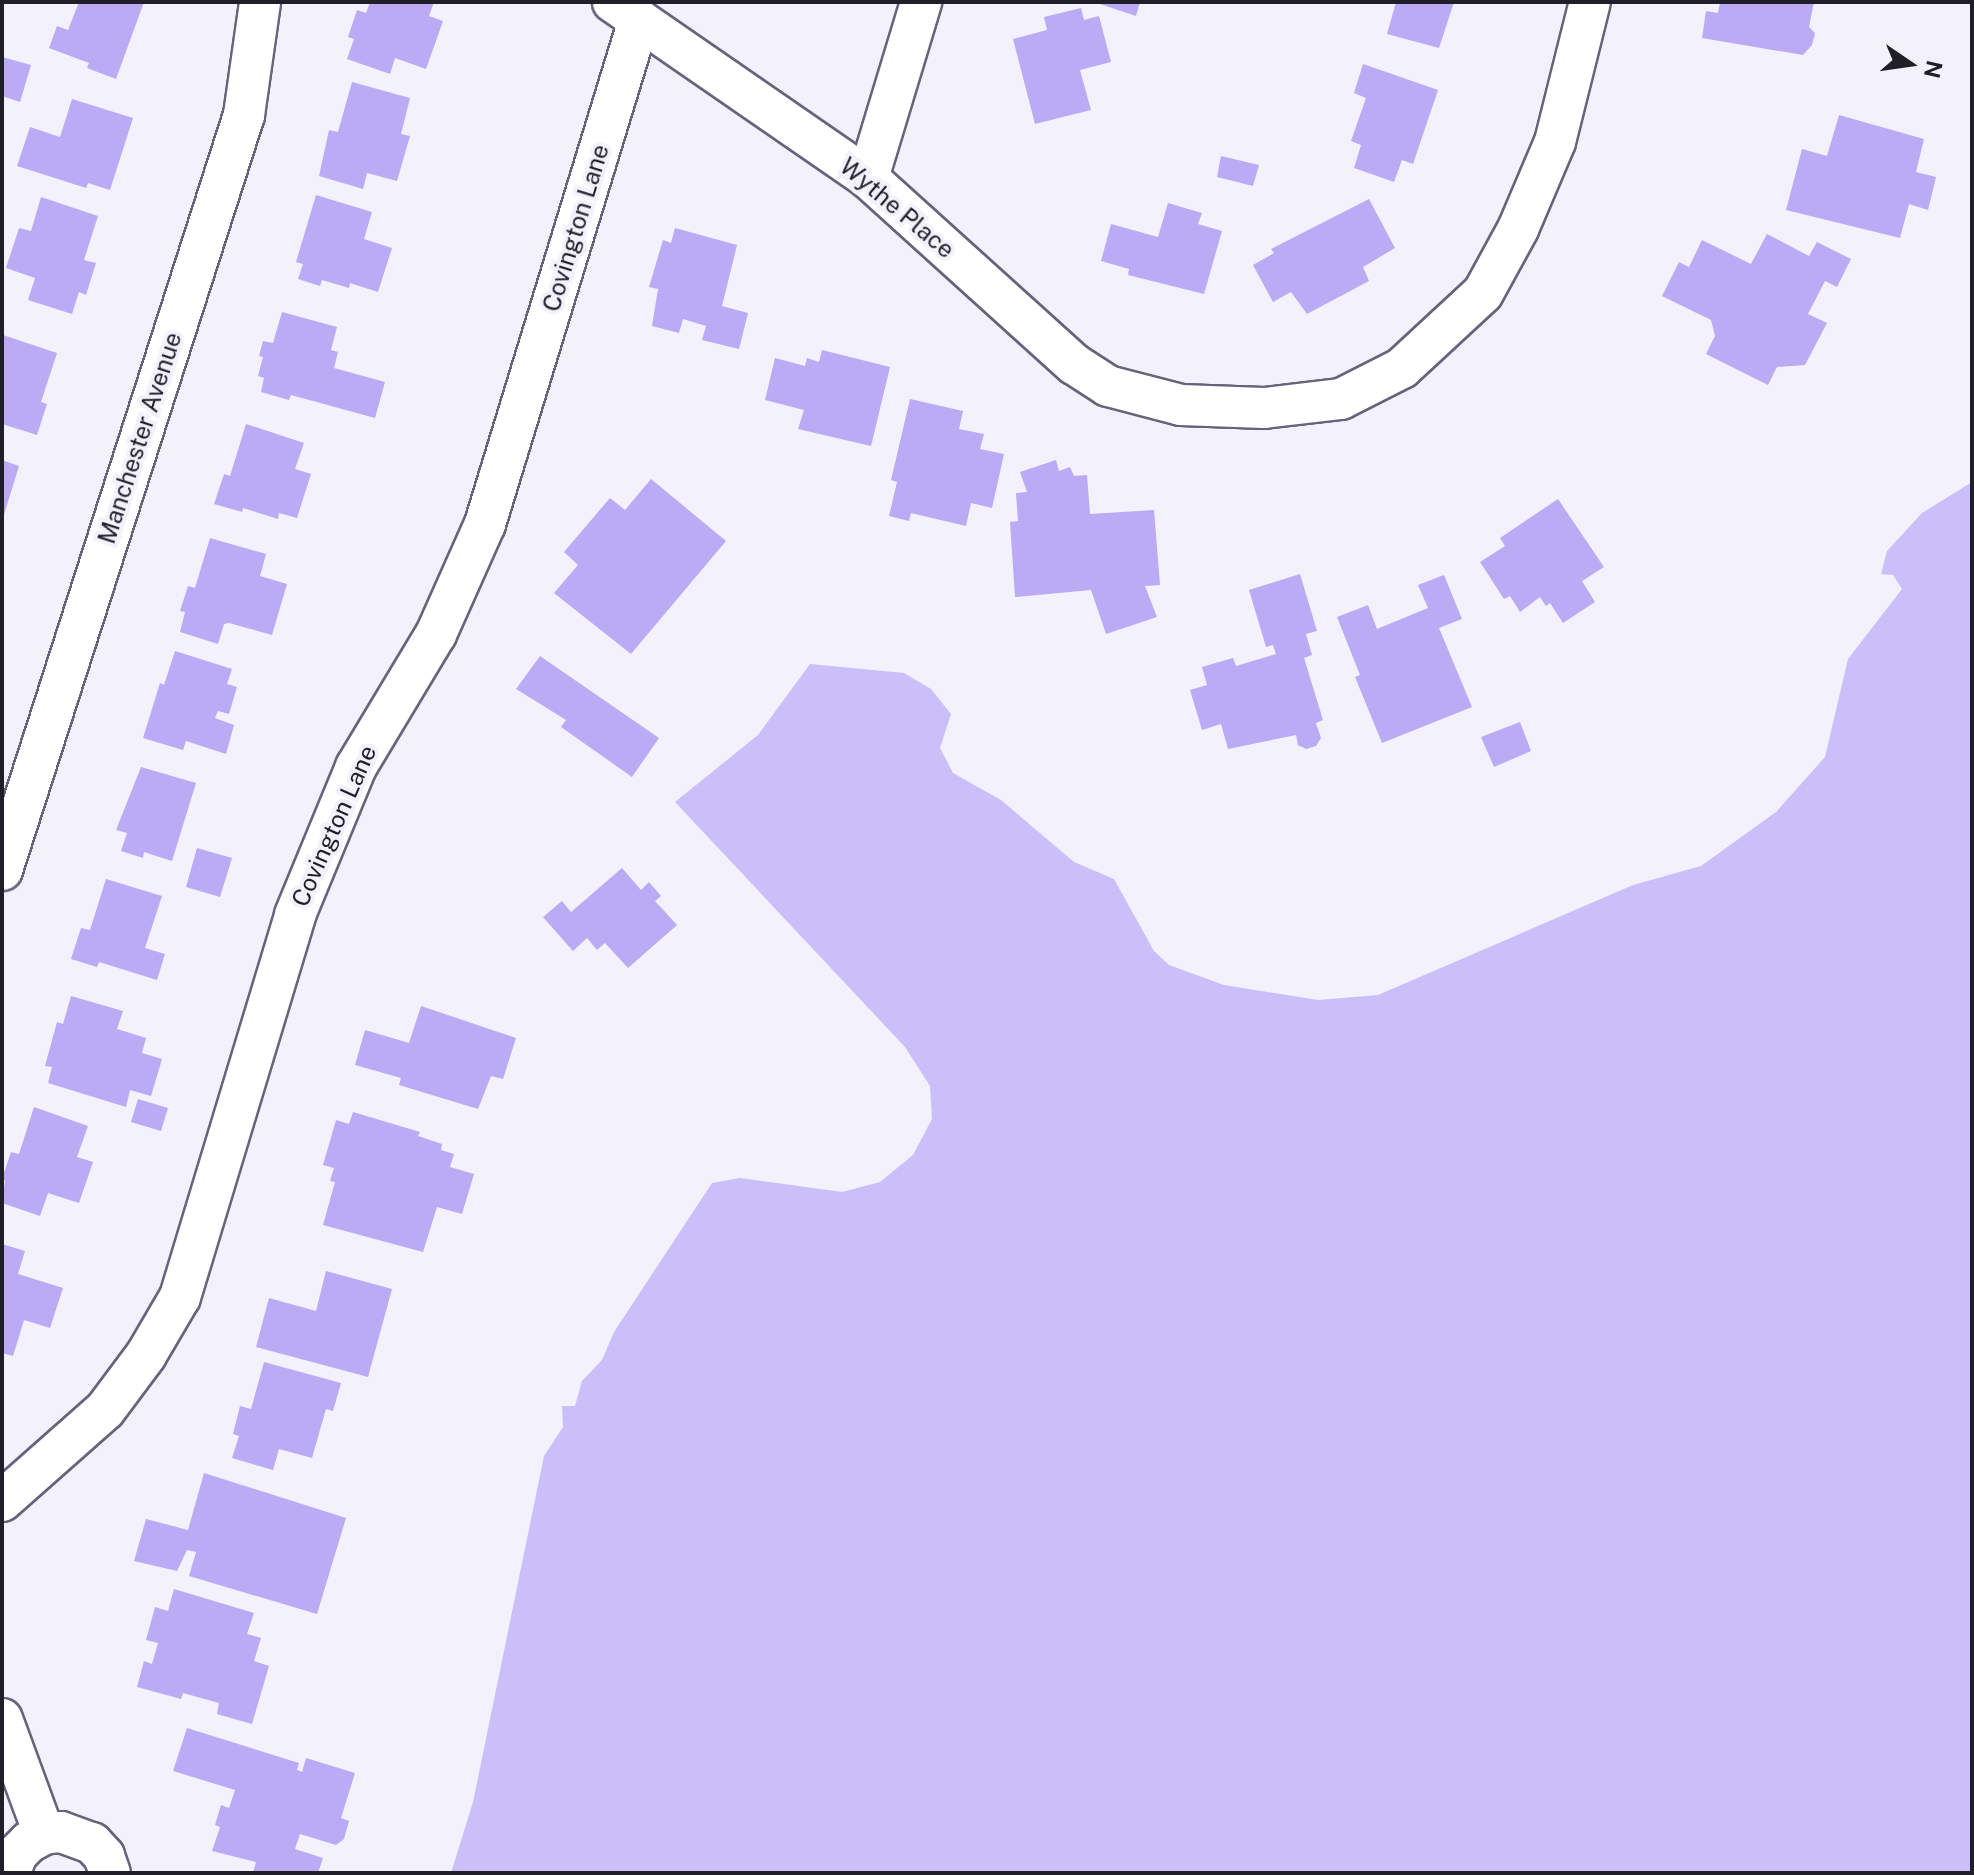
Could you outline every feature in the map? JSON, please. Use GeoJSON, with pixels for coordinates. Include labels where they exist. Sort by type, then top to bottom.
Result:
{"type":"FeatureCollection","features":[{"type":"Feature","properties":{"kind":"street","name":"Manchester Avenue"},"geometry":{"type":"LineString","coordinates":[[2,870],[244,115],[260,2]]}},
{"type":"Feature","properties":{"kind":"street"},"geometry":{"type":"LineString","coordinates":[[868,178],[921,2]]}},
{"type":"Feature","properties":{"kind":"street","name":"Wythe Place"},"geometry":{"type":"LineString","coordinates":[[626,11],[868,178],[1074,364],[1108,386],[1181,405],[1264,408],[1341,399],[1402,368],[1483,293],[1518,229],[1555,142],[1590,2]]}},
{"type":"Feature","properties":{"kind":"street","name":"Covington Lane"},"geometry":{"type":"LineString","coordinates":[[2,1501],[105,1410],[146,1355],[180,1297],[295,915],[356,767],[436,634],[485,524],[626,11]]}},
{"type":"Feature","properties":{"kind":"street"},"geometry":{"type":"LineString","coordinates":[[2,1719],[44,1834]]}},
{"type":"Feature","properties":{"kind":"street"},"geometry":{"type":"LineString","coordinates":[[10,1873],[17,1854],[44,1834],[69,1833],[92,1843],[104,1856],[110,1873]]}},
{"type":"Feature","properties":{"kind":"shaded area"},"geometry":{"type":"Polygon","coordinates":[[[1972,482],[1972,1873],[451,1873],[473,1802],[544,1456],[563,1427],[562,1406],[575,1406],[582,1381],[602,1360],[614,1332],[712,1183],[740,1178],[842,1192],[880,1182],[913,1155],[932,1119],[930,1086],[905,1047],[675,802],[758,735],[810,664],[904,673],[931,689],[951,714],[940,748],[953,773],[1001,800],[1074,862],[1114,879],[1154,951],[1169,965],[1224,985],[1318,1000],[1378,995],[1633,885],[1701,866],[1776,812],[1825,757],[1848,659],[1902,589],[1893,575],[1881,574],[1887,551],[1922,513],[1972,482]]]}},
{"type":"Feature","properties":{"kind":"building"},"geometry":{"type":"Polygon","coordinates":[[[79,2],[144,2],[116,79],[87,68],[89,63],[49,48],[57,26],[68,30],[79,2]]]}},
{"type":"Feature","properties":{"kind":"building"},"geometry":{"type":"Polygon","coordinates":[[[370,2],[434,2],[429,16],[443,21],[426,69],[395,58],[390,74],[347,59],[354,39],[348,37],[357,10],[366,13],[370,2]]]}},
{"type":"Feature","properties":{"kind":"building"},"geometry":{"type":"Polygon","coordinates":[[[1094,2],[1140,2],[1136,16],[1094,2]]]}},
{"type":"Feature","properties":{"kind":"building"},"geometry":{"type":"Polygon","coordinates":[[[1396,2],[1454,2],[1439,48],[1387,34],[1396,2]]]}},
{"type":"Feature","properties":{"kind":"building"},"geometry":{"type":"Polygon","coordinates":[[[1720,2],[1814,2],[1809,27],[1815,33],[1812,45],[1803,55],[1702,38],[1706,11],[1718,13],[1720,2]]]}},
{"type":"Feature","properties":{"kind":"building"},"geometry":{"type":"Polygon","coordinates":[[[1081,8],[1084,20],[1099,16],[1111,62],[1080,70],[1091,110],[1035,124],[1013,39],[1047,30],[1044,17],[1081,8]]]}},
{"type":"Feature","properties":{"kind":"building"},"geometry":{"type":"Polygon","coordinates":[[[2,57],[31,65],[20,102],[2,96],[2,57]]]}},
{"type":"Feature","properties":{"kind":"building"},"geometry":{"type":"Polygon","coordinates":[[[1363,64],[1438,90],[1413,164],[1402,160],[1394,182],[1354,168],[1361,145],[1351,141],[1366,98],[1354,93],[1363,64]]]}},
{"type":"Feature","properties":{"kind":"building"},"geometry":{"type":"Polygon","coordinates":[[[352,82],[410,98],[401,134],[410,136],[397,181],[367,173],[363,189],[319,176],[329,130],[338,132],[352,82]]]}},
{"type":"Feature","properties":{"kind":"building"},"geometry":{"type":"Polygon","coordinates":[[[72,99],[133,118],[110,190],[88,183],[86,188],[17,166],[30,127],[60,137],[72,99]]]}},
{"type":"Feature","properties":{"kind":"building"},"geometry":{"type":"Polygon","coordinates":[[[1839,115],[1924,139],[1916,172],[1936,177],[1928,210],[1909,204],[1900,238],[1786,210],[1802,149],[1827,156],[1839,115]]]}},
{"type":"Feature","properties":{"kind":"building"},"geometry":{"type":"Polygon","coordinates":[[[1221,156],[1259,165],[1253,186],[1217,177],[1221,156]]]}},
{"type":"Feature","properties":{"kind":"building"},"geometry":{"type":"Polygon","coordinates":[[[316,195],[372,212],[364,239],[392,248],[378,292],[350,283],[349,288],[322,280],[320,286],[298,279],[303,264],[296,262],[316,195]]]}},
{"type":"Feature","properties":{"kind":"building"},"geometry":{"type":"Polygon","coordinates":[[[41,197],[98,216],[84,260],[96,263],[86,295],[79,292],[72,314],[28,300],[35,278],[6,268],[19,228],[31,231],[41,197]]]}},
{"type":"Feature","properties":{"kind":"building"},"geometry":{"type":"Polygon","coordinates":[[[1369,199],[1395,248],[1363,267],[1369,281],[1307,314],[1291,292],[1273,302],[1253,265],[1274,253],[1271,249],[1369,199]]]}},
{"type":"Feature","properties":{"kind":"building"},"geometry":{"type":"Polygon","coordinates":[[[1168,203],[1202,213],[1198,224],[1222,231],[1204,294],[1128,275],[1129,269],[1101,261],[1111,224],[1158,237],[1168,203]]]}},
{"type":"Feature","properties":{"kind":"building"},"geometry":{"type":"Polygon","coordinates":[[[675,228],[737,245],[722,306],[748,313],[739,349],[702,340],[706,326],[683,319],[679,333],[652,326],[658,289],[649,287],[663,240],[671,243],[675,228]]]}},
{"type":"Feature","properties":{"kind":"building"},"geometry":{"type":"Polygon","coordinates":[[[1767,234],[1809,256],[1817,242],[1851,259],[1837,287],[1825,281],[1808,314],[1827,323],[1805,365],[1777,367],[1768,385],[1706,354],[1715,336],[1711,320],[1662,296],[1679,262],[1689,267],[1702,240],[1751,264],[1767,234]]]}},
{"type":"Feature","properties":{"kind":"building"},"geometry":{"type":"Polygon","coordinates":[[[282,312],[337,327],[331,350],[338,352],[334,368],[385,382],[375,418],[291,395],[289,400],[261,392],[264,378],[258,376],[263,357],[259,356],[263,341],[273,343],[282,312]]]}},
{"type":"Feature","properties":{"kind":"building"},"geometry":{"type":"Polygon","coordinates":[[[3,335],[57,353],[41,402],[47,404],[37,435],[2,424],[3,335]]]}},
{"type":"Feature","properties":{"kind":"building"},"geometry":{"type":"Polygon","coordinates":[[[822,350],[890,367],[871,446],[798,429],[804,410],[765,400],[775,358],[805,366],[807,358],[819,362],[822,350]]]}},
{"type":"Feature","properties":{"kind":"building"},"geometry":{"type":"Polygon","coordinates":[[[910,399],[963,411],[959,429],[984,434],[980,449],[1004,454],[992,508],[971,503],[966,526],[911,513],[909,521],[889,516],[897,482],[891,480],[910,399]]]}},
{"type":"Feature","properties":{"kind":"building"},"geometry":{"type":"Polygon","coordinates":[[[246,424],[304,443],[295,469],[311,474],[297,518],[279,513],[278,519],[243,508],[242,512],[214,504],[224,474],[230,476],[246,424]]]}},
{"type":"Feature","properties":{"kind":"building"},"geometry":{"type":"Polygon","coordinates":[[[2,460],[19,466],[3,518],[2,518],[2,460]]]}},
{"type":"Feature","properties":{"kind":"building"},"geometry":{"type":"Polygon","coordinates":[[[1056,460],[1059,471],[1070,467],[1074,476],[1087,475],[1090,514],[1154,510],[1160,585],[1145,586],[1157,617],[1106,634],[1091,590],[1015,597],[1010,522],[1018,521],[1016,493],[1027,492],[1020,472],[1056,460]]]}},
{"type":"Feature","properties":{"kind":"building"},"geometry":{"type":"Polygon","coordinates":[[[651,479],[726,541],[631,654],[554,593],[578,565],[564,552],[610,498],[625,510],[651,479]]]}},
{"type":"Feature","properties":{"kind":"building"},"geometry":{"type":"Polygon","coordinates":[[[1558,499],[1604,567],[1582,581],[1595,602],[1563,623],[1550,603],[1546,606],[1540,597],[1520,612],[1510,596],[1504,599],[1480,562],[1505,546],[1500,538],[1558,499]]]}},
{"type":"Feature","properties":{"kind":"building"},"geometry":{"type":"Polygon","coordinates":[[[210,538],[266,554],[260,576],[287,584],[272,635],[229,623],[224,624],[218,644],[180,632],[185,612],[180,611],[188,586],[195,588],[210,538]]]}},
{"type":"Feature","properties":{"kind":"building"},"geometry":{"type":"Polygon","coordinates":[[[1300,574],[1317,631],[1306,634],[1312,655],[1304,658],[1323,720],[1316,723],[1321,738],[1316,746],[1306,749],[1298,745],[1296,735],[1228,749],[1221,724],[1202,730],[1190,690],[1207,685],[1202,667],[1233,658],[1236,666],[1276,654],[1273,645],[1266,647],[1249,590],[1300,574]]]}},
{"type":"Feature","properties":{"kind":"building"},"geometry":{"type":"Polygon","coordinates":[[[1444,575],[1462,619],[1439,628],[1472,707],[1382,743],[1355,677],[1360,675],[1337,617],[1368,605],[1377,629],[1428,608],[1418,585],[1444,575]]]}},
{"type":"Feature","properties":{"kind":"building"},"geometry":{"type":"Polygon","coordinates":[[[175,651],[232,669],[227,684],[237,687],[229,714],[218,711],[215,718],[234,725],[226,754],[186,741],[183,750],[143,738],[160,683],[164,685],[175,651]]]}},
{"type":"Feature","properties":{"kind":"building"},"geometry":{"type":"Polygon","coordinates":[[[540,656],[659,738],[632,777],[561,727],[566,720],[516,689],[540,656]]]}},
{"type":"Feature","properties":{"kind":"building"},"geometry":{"type":"Polygon","coordinates":[[[1520,722],[1531,751],[1494,767],[1481,737],[1520,722]]]}},
{"type":"Feature","properties":{"kind":"building"},"geometry":{"type":"Polygon","coordinates":[[[141,767],[196,783],[172,861],[144,852],[143,858],[121,851],[127,833],[116,830],[141,767]]]}},
{"type":"Feature","properties":{"kind":"building"},"geometry":{"type":"Polygon","coordinates":[[[197,848],[232,858],[220,897],[186,887],[197,848]]]}},
{"type":"Feature","properties":{"kind":"building"},"geometry":{"type":"Polygon","coordinates":[[[622,868],[641,890],[649,882],[661,896],[655,901],[677,925],[628,968],[605,943],[597,950],[587,938],[573,951],[543,917],[562,901],[571,912],[622,868]]]}},
{"type":"Feature","properties":{"kind":"building"},"geometry":{"type":"Polygon","coordinates":[[[106,879],[162,896],[145,948],[165,954],[157,980],[99,962],[97,967],[71,959],[81,928],[90,930],[106,879]]]}},
{"type":"Feature","properties":{"kind":"building"},"geometry":{"type":"Polygon","coordinates":[[[71,996],[123,1011],[117,1029],[146,1038],[142,1053],[162,1059],[151,1096],[130,1090],[126,1107],[48,1083],[52,1067],[45,1066],[57,1022],[63,1024],[71,996]]]}},
{"type":"Feature","properties":{"kind":"building"},"geometry":{"type":"Polygon","coordinates":[[[421,1006],[516,1038],[503,1079],[491,1076],[478,1109],[399,1085],[401,1078],[355,1065],[365,1030],[409,1043],[421,1006]]]}},
{"type":"Feature","properties":{"kind":"building"},"geometry":{"type":"Polygon","coordinates":[[[138,1099],[168,1108],[161,1131],[131,1122],[138,1099]]]}},
{"type":"Feature","properties":{"kind":"building"},"geometry":{"type":"Polygon","coordinates":[[[34,1107],[88,1126],[77,1157],[93,1162],[79,1203],[48,1193],[40,1216],[2,1203],[5,1181],[2,1179],[11,1152],[19,1154],[34,1107]]]}},
{"type":"Feature","properties":{"kind":"building"},"geometry":{"type":"Polygon","coordinates":[[[353,1112],[420,1132],[418,1136],[442,1144],[441,1150],[454,1154],[450,1167],[474,1174],[462,1214],[437,1207],[423,1252],[323,1225],[335,1182],[330,1181],[334,1168],[323,1165],[336,1120],[349,1124],[353,1112]]]}},
{"type":"Feature","properties":{"kind":"building"},"geometry":{"type":"Polygon","coordinates":[[[2,1244],[25,1251],[18,1274],[63,1288],[50,1328],[24,1320],[13,1356],[2,1353],[2,1244]]]}},
{"type":"Feature","properties":{"kind":"building"},"geometry":{"type":"Polygon","coordinates":[[[326,1271],[392,1289],[368,1377],[256,1347],[269,1298],[316,1311],[326,1271]]]}},
{"type":"Feature","properties":{"kind":"building"},"geometry":{"type":"Polygon","coordinates":[[[264,1362],[341,1383],[333,1411],[326,1409],[312,1458],[279,1449],[273,1470],[232,1458],[239,1436],[233,1434],[240,1406],[251,1409],[264,1362]]]}},
{"type":"Feature","properties":{"kind":"building"},"geometry":{"type":"Polygon","coordinates":[[[204,1473],[346,1518],[317,1614],[189,1576],[196,1552],[187,1550],[177,1571],[134,1561],[146,1519],[188,1530],[204,1473]]]}},
{"type":"Feature","properties":{"kind":"building"},"geometry":{"type":"Polygon","coordinates":[[[174,1589],[254,1613],[247,1634],[261,1638],[254,1661],[269,1666],[252,1724],[217,1714],[219,1703],[183,1693],[181,1699],[137,1687],[144,1661],[152,1664],[158,1643],[146,1640],[155,1607],[168,1611],[174,1589]]]}},
{"type":"Feature","properties":{"kind":"building"},"geometry":{"type":"Polygon","coordinates":[[[187,1728],[299,1763],[297,1770],[302,1772],[306,1758],[355,1773],[341,1818],[349,1821],[344,1839],[336,1845],[300,1834],[295,1849],[323,1858],[318,1873],[253,1873],[256,1862],[212,1851],[220,1827],[215,1825],[221,1805],[229,1808],[235,1790],[173,1771],[187,1728]]]}}]}
